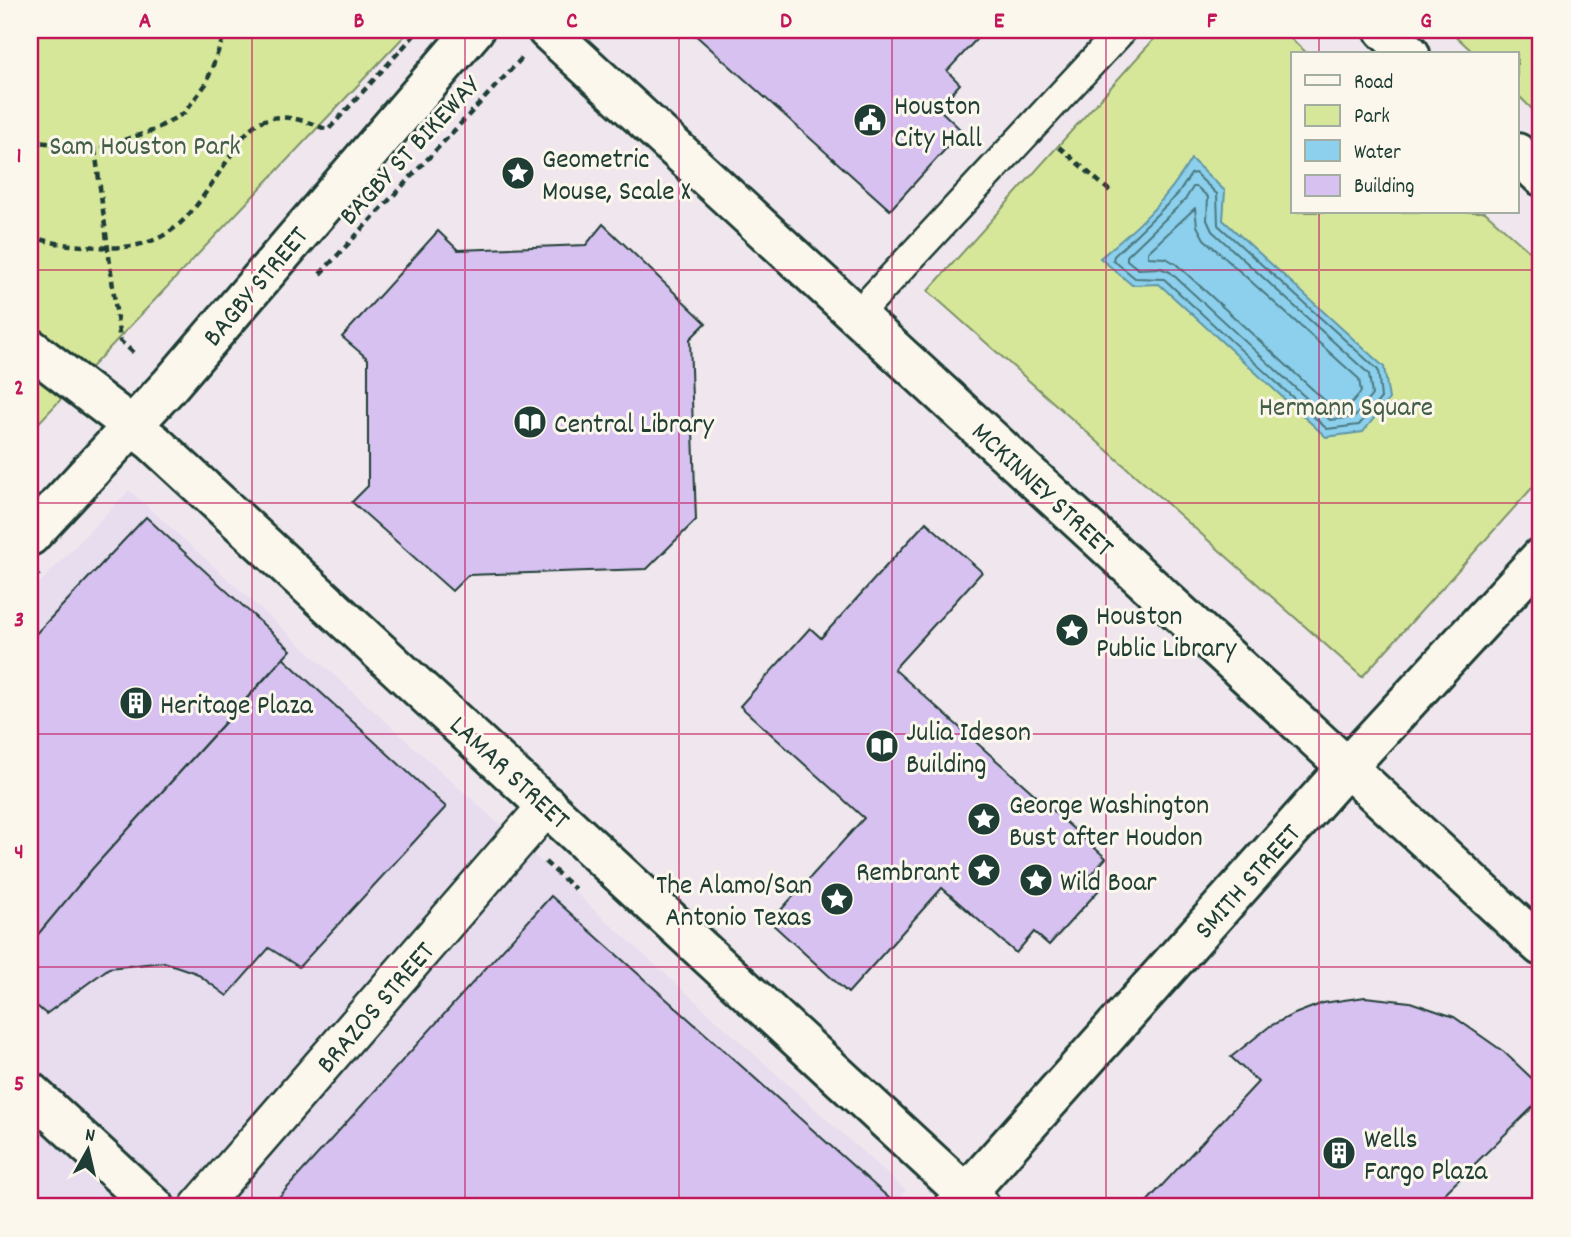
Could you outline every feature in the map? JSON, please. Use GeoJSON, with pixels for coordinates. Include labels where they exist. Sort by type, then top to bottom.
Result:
{"type":"FeatureCollection","features":[{"type":"Feature","properties":{"kind":"street","name":"BAGBY STREET"},"geometry":{"type":"LineString","coordinates":[[30,536],[133,425],[474,30]]}},
{"type":"Feature","properties":{"kind":"street","name":"MCKINNEY STREET"},"geometry":{"type":"LineString","coordinates":[[547,30],[1541,946]]}},
{"type":"Feature","properties":{"kind":"street"},"geometry":{"type":"LineString","coordinates":[[857,315],[1122,30]]}},
{"type":"Feature","properties":{"kind":"street"},"geometry":{"type":"LineString","coordinates":[[1384,30],[1408,52]]}},
{"type":"Feature","properties":{"kind":"street"},"geometry":{"type":"LineString","coordinates":[[1518,154],[1541,176]]}},
{"type":"Feature","properties":{"kind":"street","name":"LAMAR STREET"},"geometry":{"type":"LineString","coordinates":[[30,348],[133,425],[548,805],[967,1203]]}},
{"type":"Feature","properties":{"kind":"street","name":"SMITH STREET"},"geometry":{"type":"LineString","coordinates":[[967,1203],[1347,767],[1541,557]]}},
{"type":"Feature","properties":{"kind":"street","name":"BRAZOS STREET"},"geometry":{"type":"LineString","coordinates":[[200,1207],[548,805]]}},
{"type":"Feature","properties":{"kind":"street"},"geometry":{"type":"LineString","coordinates":[[30,1092],[155,1207]]}},
{"type":"Feature","properties":{"kind":"path"},"geometry":{"type":"LineString","coordinates":[[30,141],[95,149],[152,131],[184,113],[206,84],[226,30]]}},
{"type":"Feature","properties":{"kind":"path"},"geometry":{"type":"LineString","coordinates":[[30,235],[48,244],[108,248],[145,245],[177,229],[242,139],[256,125],[275,118],[300,119],[328,130],[419,30]]}},
{"type":"Feature","properties":{"kind":"path","name":"BAGBY ST BIKEWAY"},"geometry":{"type":"LineString","coordinates":[[315,279],[514,66]]}},
{"type":"Feature","properties":{"kind":"path"},"geometry":{"type":"LineString","coordinates":[[1057,145],[1111,192]]}},
{"type":"Feature","properties":{"kind":"path"},"geometry":{"type":"LineString","coordinates":[[95,149],[120,341],[135,354]]}},
{"type":"Feature","properties":{"kind":"shaded area"},"geometry":{"type":"Polygon","coordinates":[[[129,490],[906,1191],[894,1207],[30,1207],[30,593],[129,490]]]}},
{"type":"Feature","properties":{"kind":"green space","name":"Sam Houston Park"},"geometry":{"type":"Polygon","coordinates":[[[30,30],[410,30],[30,432],[30,30]]]}},
{"type":"Feature","properties":{"kind":"green space","name":"Hermann Square"},"geometry":{"type":"Polygon","coordinates":[[[1162,30],[1281,30],[1306,52],[1291,52],[1291,214],[1487,214],[1541,262],[1541,478],[1362,677],[928,291],[1162,30]]]}},
{"type":"Feature","properties":{"kind":"green space"},"geometry":{"type":"Polygon","coordinates":[[[1449,30],[1541,30],[1541,118],[1518,95],[1518,52],[1473,52],[1449,30]]]}},
{"type":"Feature","properties":{"kind":"water"},"geometry":{"type":"Polygon","coordinates":[[[1191,159],[1225,191],[1223,220],[1384,367],[1389,399],[1363,432],[1326,437],[1159,284],[1132,285],[1100,258],[1150,213],[1191,159]]]}},
{"type":"Feature","properties":{"kind":"building","name":"Houston City Hall"},"geometry":{"type":"Polygon","coordinates":[[[985,30],[947,71],[960,84],[938,108],[962,131],[890,210],[692,32],[985,30]]]}},
{"type":"Feature","properties":{"kind":"building"},"geometry":{"type":"Polygon","coordinates":[[[1047,30],[1061,30],[1055,37],[1047,30]]]}},
{"type":"Feature","properties":{"kind":"building","name":"Central Library"},"geometry":{"type":"Polygon","coordinates":[[[603,224],[706,323],[690,339],[696,520],[647,569],[468,575],[452,591],[352,502],[368,486],[368,359],[342,337],[438,231],[458,250],[586,245],[603,224]]]}},
{"type":"Feature","properties":{"kind":"building","name":"Heritage Plaza"},"geometry":{"type":"Polygon","coordinates":[[[146,517],[291,650],[93,868],[30,944],[30,640],[146,517]]]}},
{"type":"Feature","properties":{"kind":"building","name":"Julia Ideson Building"},"geometry":{"type":"Polygon","coordinates":[[[926,522],[982,572],[894,669],[1106,858],[1087,879],[1099,890],[1049,945],[1034,932],[1016,953],[942,888],[848,993],[770,922],[864,818],[740,706],[810,628],[821,638],[926,522]]]}},
{"type":"Feature","properties":{"kind":"building"},"geometry":{"type":"Polygon","coordinates":[[[283,658],[446,807],[299,967],[269,948],[227,996],[196,973],[164,962],[109,968],[46,1014],[30,1000],[30,944],[93,868],[283,658]]]}},
{"type":"Feature","properties":{"kind":"building"},"geometry":{"type":"Polygon","coordinates":[[[551,896],[889,1198],[881,1207],[270,1207],[551,896]]]}},
{"type":"Feature","properties":{"kind":"building","name":"Wells Fargo Plaza"},"geometry":{"type":"Polygon","coordinates":[[[1365,997],[1410,1002],[1454,1017],[1504,1052],[1541,1087],[1541,1099],[1431,1207],[1142,1207],[1258,1082],[1231,1057],[1270,1026],[1292,1015],[1323,1003],[1365,997]]]}},
{"type":"Feature","properties":{"kind":"building"},"geometry":{"type":"Polygon","coordinates":[[[30,1192],[47,1207],[30,1207],[30,1192]]]}},
{"type":"Feature","properties":{"kind":"place","name":"Houston City Hall"},"geometry":{"type":"Point","coordinates":[870,120]}},
{"type":"Feature","properties":{"kind":"place","name":"Geometric Mouse, Scale X"},"geometry":{"type":"Point","coordinates":[518,173]}},
{"type":"Feature","properties":{"kind":"place","name":"Central Library"},"geometry":{"type":"Point","coordinates":[530,422]}},
{"type":"Feature","properties":{"kind":"place","name":"Houston Public Library"},"geometry":{"type":"Point","coordinates":[1072,630]}},
{"type":"Feature","properties":{"kind":"place","name":"Heritage Plaza"},"geometry":{"type":"Point","coordinates":[136,703]}},
{"type":"Feature","properties":{"kind":"place","name":"Julia Ideson Building"},"geometry":{"type":"Point","coordinates":[882,746]}},
{"type":"Feature","properties":{"kind":"place","name":"George Washington Bust after Houdon"},"geometry":{"type":"Point","coordinates":[984,819]}},
{"type":"Feature","properties":{"kind":"place","name":"Rembrant"},"geometry":{"type":"Point","coordinates":[984,870]}},
{"type":"Feature","properties":{"kind":"place","name":"Wild Boar"},"geometry":{"type":"Point","coordinates":[1036,880]}},
{"type":"Feature","properties":{"kind":"place","name":"The Alamo/San Antonio Texas"},"geometry":{"type":"Point","coordinates":[837,899]}},
{"type":"Feature","properties":{"kind":"place","name":"Wells Fargo Plaza"},"geometry":{"type":"Point","coordinates":[1339,1153]}}]}
